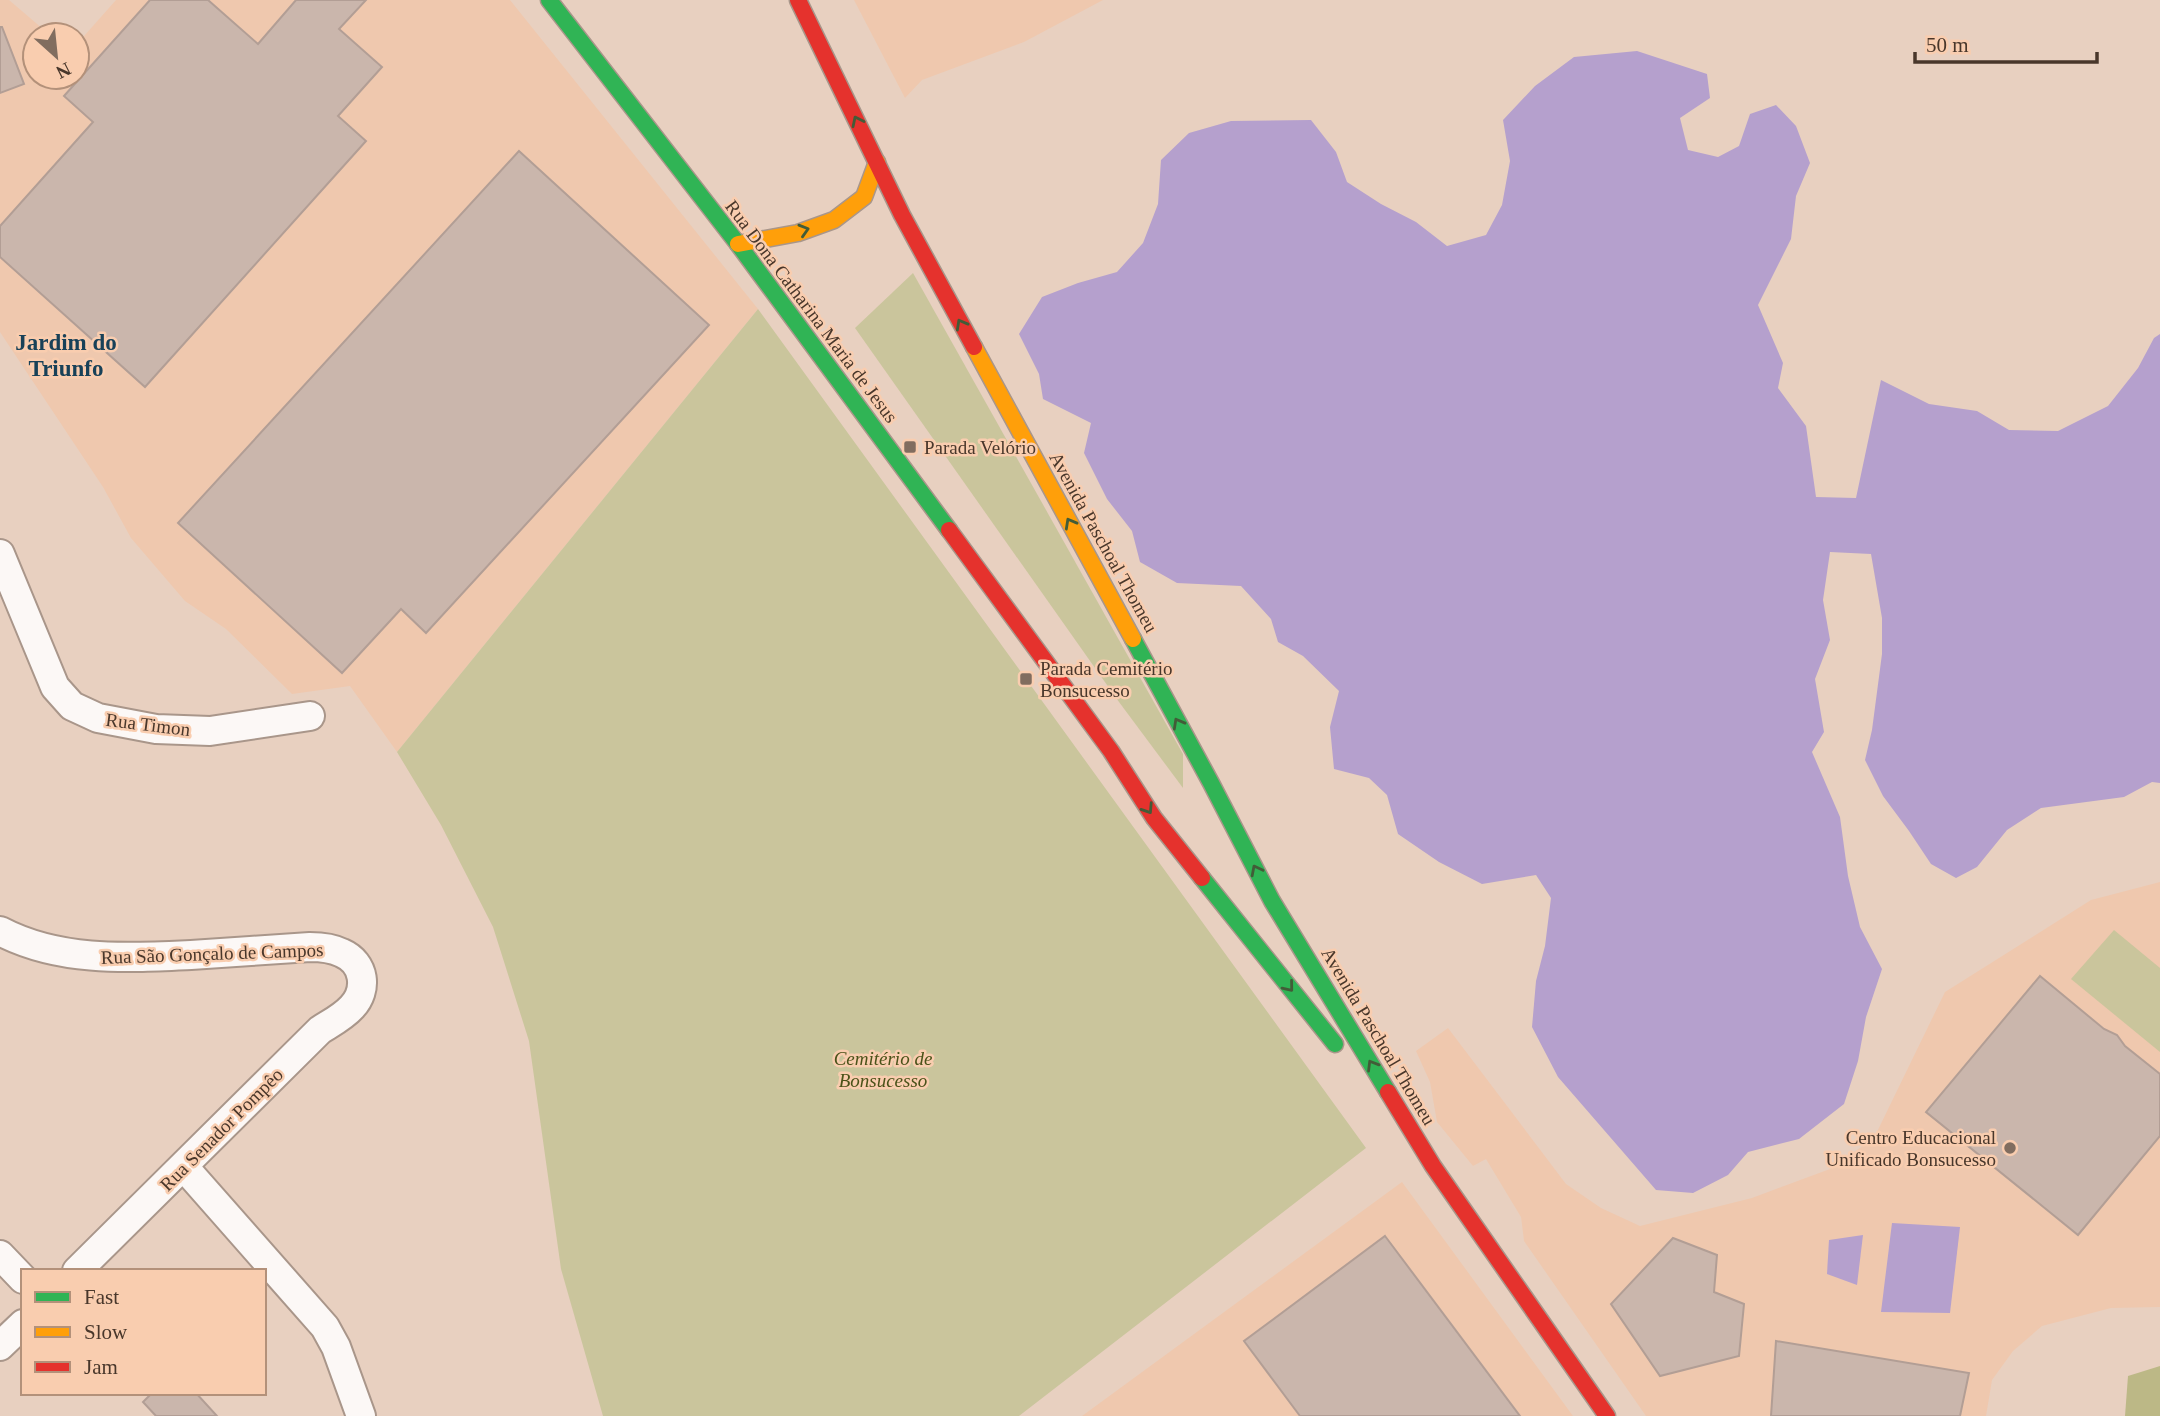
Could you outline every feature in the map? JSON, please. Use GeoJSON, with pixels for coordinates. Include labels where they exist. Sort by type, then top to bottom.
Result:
{"type":"FeatureCollection","features":[{"type":"Feature","properties":{"kind":"main road","name":"Rua Dona Catharina Maria de Jesus"},"geometry":{"type":"LineString","coordinates":[[549,0],[738,244],[1111,751]]}},
{"type":"Feature","properties":{"kind":"main road","name":"Avenida Paschoal Thomeu"},"geometry":{"type":"LineString","coordinates":[[799,0],[902,215],[1205,771],[1272,901],[1433,1166],[1607,1416]]}},
{"type":"Feature","properties":{"kind":"main road"},"geometry":{"type":"LineString","coordinates":[[738,244],[798,233],[834,220],[864,197],[877,162]]}},
{"type":"Feature","properties":{"kind":"main road"},"geometry":{"type":"LineString","coordinates":[[1111,751],[1141,773],[1156,791]]}},
{"type":"Feature","properties":{"kind":"main road","name":"Avenida Paschoal Thomeu"},"geometry":{"type":"LineString","coordinates":[[1111,751],[1154,818],[1433,1166]]}},
{"type":"Feature","properties":{"kind":"main road"},"geometry":{"type":"LineString","coordinates":[[1268,923],[1313,969]]}},
{"type":"Feature","properties":{"kind":"street","name":"Rua Timon"},"geometry":{"type":"LineString","coordinates":[[0,554],[55,687],[72,706],[98,718],[156,729],[210,731],[310,716]]}},
{"type":"Feature","properties":{"kind":"street","name":"Rua São Gonçalo de Campos"},"geometry":{"type":"LineString","coordinates":[[0,932],[20,942],[61,953],[103,957],[327,947],[344,953],[354,961],[362,974],[363,987]]}},
{"type":"Feature","properties":{"kind":"street","name":"Rua Senador Pompêo"},"geometry":{"type":"LineString","coordinates":[[79,1269],[320,1030],[353,1007],[363,987]]}},
{"type":"Feature","properties":{"kind":"street"},"geometry":{"type":"LineString","coordinates":[[184,1167],[325,1326],[336,1347],[361,1416]]}},
{"type":"Feature","properties":{"kind":"street"},"geometry":{"type":"LineString","coordinates":[[0,1255],[21,1277]]}},
{"type":"Feature","properties":{"kind":"street"},"geometry":{"type":"LineString","coordinates":[[0,1346],[21,1326]]}},
{"type":"Feature","properties":{"kind":"shaded area"},"geometry":{"type":"Polygon","coordinates":[[[0,0],[9,0],[34,21],[21,21],[21,91],[91,91],[91,28],[116,0],[510,0],[758,309],[397,752],[350,686],[292,694],[226,629],[185,601],[131,538],[103,487],[0,332],[0,0]]]}},
{"type":"Feature","properties":{"kind":"shaded area"},"geometry":{"type":"Polygon","coordinates":[[[854,0],[1103,0],[1024,42],[922,80],[905,98],[854,0]]]}},
{"type":"Feature","properties":{"kind":"shaded area"},"geometry":{"type":"Polygon","coordinates":[[[1637,51],[1707,74],[1710,98],[1680,118],[1688,150],[1718,157],[1739,146],[1750,114],[1776,105],[1796,126],[1810,163],[1796,196],[1791,239],[1758,305],[1783,363],[1778,388],[1806,426],[1816,497],[1856,498],[1881,380],[1929,404],[1977,411],[2009,430],[2058,431],[2108,406],[2138,368],[2154,338],[2160,334],[2160,783],[2152,782],[2124,797],[2041,808],[2007,830],[1977,867],[1956,878],[1931,864],[1883,796],[1865,760],[1872,730],[1882,654],[1882,618],[1871,554],[1830,552],[1823,600],[1830,640],[1815,679],[1824,732],[1812,752],[1840,817],[1848,876],[1860,927],[1882,969],[1866,1017],[1858,1061],[1844,1104],[1799,1139],[1748,1152],[1728,1175],[1693,1193],[1656,1190],[1558,1077],[1532,1027],[1536,981],[1545,946],[1551,898],[1536,875],[1482,884],[1439,862],[1398,834],[1387,795],[1369,778],[1334,769],[1330,727],[1339,691],[1303,656],[1278,642],[1271,619],[1241,586],[1177,583],[1140,562],[1132,531],[1107,499],[1084,453],[1091,423],[1043,399],[1039,374],[1019,334],[1042,297],[1117,272],[1143,243],[1158,204],[1161,160],[1189,133],[1231,121],[1311,120],[1336,152],[1347,182],[1416,222],[1447,246],[1486,235],[1502,205],[1510,161],[1503,120],[1535,86],[1574,57],[1637,51]]]}},
{"type":"Feature","properties":{"kind":"shaded area","name":"Centro Educacional Unificado Bonsucesso"},"geometry":{"type":"Polygon","coordinates":[[[2160,882],[2160,1307],[2111,1308],[2042,1326],[2013,1351],[1992,1380],[1986,1416],[1646,1416],[1524,1241],[1521,1217],[1486,1159],[1473,1166],[1437,1122],[1430,1082],[1416,1051],[1448,1028],[1566,1184],[1601,1208],[1640,1226],[1752,1198],[1830,1169],[1874,1138],[1945,992],[2091,900],[2160,882]]]}},
{"type":"Feature","properties":{"kind":"shaded area"},"geometry":{"type":"Polygon","coordinates":[[[1402,1182],[1573,1416],[1082,1416],[1402,1182]]]}},
{"type":"Feature","properties":{"kind":"shaded area"},"geometry":{"type":"Polygon","coordinates":[[[1892,1223],[1960,1227],[1950,1313],[1881,1312],[1892,1223]]]}},
{"type":"Feature","properties":{"kind":"shaded area"},"geometry":{"type":"Polygon","coordinates":[[[1863,1235],[1857,1285],[1827,1274],[1829,1240],[1863,1235]]]}},
{"type":"Feature","properties":{"kind":"shaded area"},"geometry":{"type":"Polygon","coordinates":[[[2160,1366],[2160,1416],[2125,1416],[2128,1376],[2160,1366]]]}},
{"type":"Feature","properties":{"kind":"green space"},"geometry":{"type":"Polygon","coordinates":[[[913,273],[1183,754],[1183,788],[1119,702],[855,328],[913,273]]]}},
{"type":"Feature","properties":{"kind":"green space","name":"Cemitério de Bonsucesso"},"geometry":{"type":"Polygon","coordinates":[[[758,309],[1366,1148],[1019,1416],[603,1416],[561,1269],[529,1041],[493,927],[441,825],[397,752],[758,309]]]}},
{"type":"Feature","properties":{"kind":"green space"},"geometry":{"type":"Polygon","coordinates":[[[2114,930],[2160,968],[2160,1052],[2071,979],[2114,930]]]}},
{"type":"Feature","properties":{"kind":"building"},"geometry":{"type":"Polygon","coordinates":[[[150,0],[208,0],[258,44],[296,0],[366,0],[339,29],[382,67],[338,116],[366,141],[145,387],[0,257],[0,226],[93,122],[64,96],[68,91],[91,91],[91,66],[150,0]]]}},
{"type":"Feature","properties":{"kind":"building"},"geometry":{"type":"Polygon","coordinates":[[[2,27],[21,76],[21,85],[0,93],[2,27]]]}},
{"type":"Feature","properties":{"kind":"building"},"geometry":{"type":"Polygon","coordinates":[[[519,151],[709,325],[426,633],[401,609],[342,673],[178,523],[519,151]]]}},
{"type":"Feature","properties":{"kind":"building"},"geometry":{"type":"Polygon","coordinates":[[[2040,976],[2104,1029],[2117,1035],[2125,1046],[2160,1074],[2160,1136],[2078,1235],[1926,1112],[2040,976]]]}},
{"type":"Feature","properties":{"kind":"building"},"geometry":{"type":"Polygon","coordinates":[[[1385,1236],[1520,1416],[1300,1416],[1244,1341],[1385,1236]]]}},
{"type":"Feature","properties":{"kind":"building"},"geometry":{"type":"Polygon","coordinates":[[[1673,1238],[1717,1255],[1714,1292],[1744,1304],[1739,1356],[1660,1376],[1611,1304],[1673,1238]]]}},
{"type":"Feature","properties":{"kind":"building"},"geometry":{"type":"Polygon","coordinates":[[[1776,1341],[1969,1373],[1960,1416],[1771,1416],[1776,1341]]]}},
{"type":"Feature","properties":{"kind":"building"},"geometry":{"type":"Polygon","coordinates":[[[150,1395],[198,1395],[217,1416],[156,1416],[143,1402],[150,1395]]]}},
{"type":"Feature","properties":{"kind":"traffic: fast"},"geometry":{"type":"LineString","coordinates":[[549,0],[738,244],[949,530]]}},
{"type":"Feature","properties":{"kind":"traffic: fast"},"geometry":{"type":"LineString","coordinates":[[1133,639],[1272,901],[1388,1092]]}},
{"type":"Feature","properties":{"kind":"traffic: fast"},"geometry":{"type":"LineString","coordinates":[[1202,878],[1335,1044]]}},
{"type":"Feature","properties":{"kind":"traffic: slow"},"geometry":{"type":"LineString","coordinates":[[738,244],[798,233],[834,220],[864,197],[877,162]]}},
{"type":"Feature","properties":{"kind":"traffic: slow"},"geometry":{"type":"LineString","coordinates":[[974,347],[1133,639]]}},
{"type":"Feature","properties":{"kind":"traffic: jam"},"geometry":{"type":"LineString","coordinates":[[798,0],[902,215],[974,347]]}},
{"type":"Feature","properties":{"kind":"traffic: jam"},"geometry":{"type":"LineString","coordinates":[[949,530],[1111,751],[1154,818],[1202,878]]}},
{"type":"Feature","properties":{"kind":"traffic: jam"},"geometry":{"type":"LineString","coordinates":[[1388,1092],[1433,1166],[1607,1416]]}},
{"type":"Feature","properties":{"kind":"place","name":"Parada Velório"},"geometry":{"type":"Point","coordinates":[910,447]}},
{"type":"Feature","properties":{"kind":"place","name":"Parada Cemitério Bonsucesso"},"geometry":{"type":"Point","coordinates":[1026,679]}},
{"type":"Feature","properties":{"kind":"place","name":"Centro Educacional Unificado Bonsucesso"},"geometry":{"type":"Point","coordinates":[2010,1148]}},
{"type":"Feature","properties":{"kind":"district","name":"Jardim do Triunfo"},"geometry":{"type":"Point","coordinates":[66,355]}}]}
